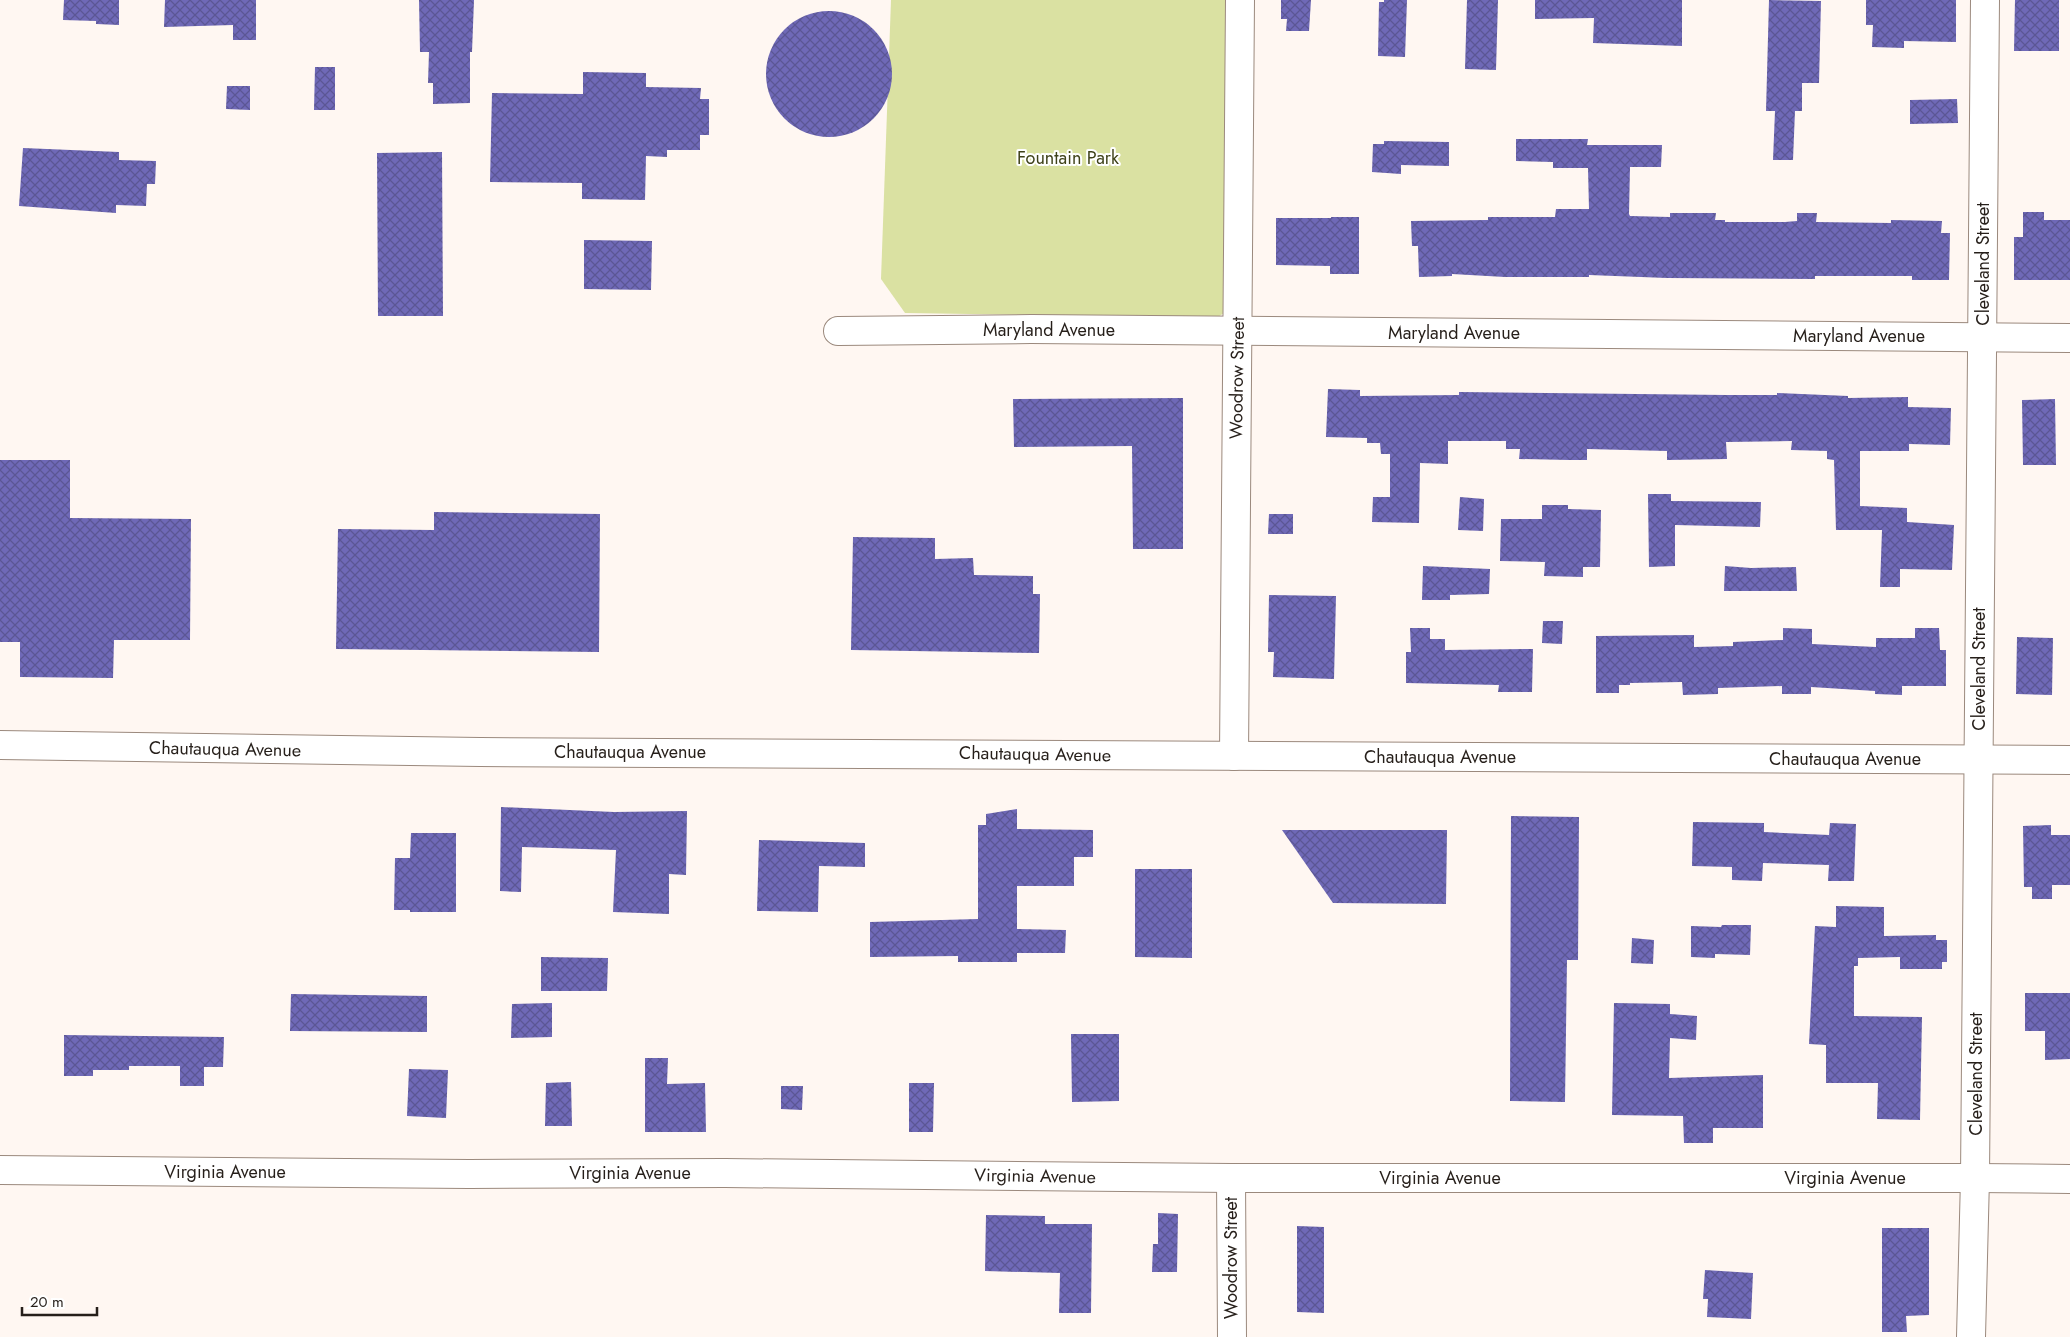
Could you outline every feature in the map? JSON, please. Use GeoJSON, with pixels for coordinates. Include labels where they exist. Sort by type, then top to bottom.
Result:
{"type":"FeatureCollection","features":[{"type":"Feature","properties":{"kind":"street","name":"Woodrow Street"},"geometry":{"type":"LineString","coordinates":[[1234,756],[1240,0]]}},
{"type":"Feature","properties":{"kind":"street","name":"Cleveland Street"},"geometry":{"type":"LineString","coordinates":[[1971,1337],[1975,1178],[1985,0]]}},
{"type":"Feature","properties":{"kind":"street","name":"Maryland Avenue"},"geometry":{"type":"LineString","coordinates":[[838,331],[1031,329],[2070,338]]}},
{"type":"Feature","properties":{"kind":"street","name":"Chautauqua Avenue"},"geometry":{"type":"LineString","coordinates":[[0,745],[461,752],[2070,760]]}},
{"type":"Feature","properties":{"kind":"street","name":"Virginia Avenue"},"geometry":{"type":"LineString","coordinates":[[0,1170],[469,1174],[745,1173],[1231,1178],[2070,1179]]}},
{"type":"Feature","properties":{"kind":"street","name":"Woodrow Street"},"geometry":{"type":"LineString","coordinates":[[1231,1178],[1232,1337]]}},
{"type":"Feature","properties":{"kind":"green space","name":"Fountain Park"},"geometry":{"type":"Polygon","coordinates":[[[891,0],[1231,0],[1224,313],[1218,317],[1211,318],[905,313],[881,279],[891,0]]]}},
{"type":"Feature","properties":{"kind":"building"},"geometry":{"type":"Polygon","coordinates":[[[64,0],[119,0],[119,25],[96,24],[96,21],[63,20],[64,0]]]}},
{"type":"Feature","properties":{"kind":"building"},"geometry":{"type":"Polygon","coordinates":[[[165,0],[256,0],[256,40],[233,40],[233,25],[164,27],[165,0]]]}},
{"type":"Feature","properties":{"kind":"building"},"geometry":{"type":"Polygon","coordinates":[[[419,0],[474,0],[472,52],[470,52],[470,103],[433,104],[433,83],[428,83],[429,52],[420,52],[419,0]]]}},
{"type":"Feature","properties":{"kind":"building"},"geometry":{"type":"Polygon","coordinates":[[[1281,0],[1311,0],[1309,31],[1286,31],[1287,19],[1281,19],[1281,0]]]}},
{"type":"Feature","properties":{"kind":"building"},"geometry":{"type":"Polygon","coordinates":[[[1384,0],[1407,0],[1405,57],[1378,56],[1379,2],[1384,2],[1384,0]]]}},
{"type":"Feature","properties":{"kind":"building"},"geometry":{"type":"Polygon","coordinates":[[[1467,0],[1498,0],[1496,70],[1465,69],[1467,0]]]}},
{"type":"Feature","properties":{"kind":"building"},"geometry":{"type":"Polygon","coordinates":[[[1535,0],[1682,0],[1682,46],[1593,43],[1594,18],[1535,19],[1535,0]]]}},
{"type":"Feature","properties":{"kind":"building"},"geometry":{"type":"Polygon","coordinates":[[[1769,0],[1821,1],[1819,83],[1802,83],[1802,111],[1795,111],[1793,160],[1773,160],[1775,111],[1766,111],[1769,0]]]}},
{"type":"Feature","properties":{"kind":"building"},"geometry":{"type":"Polygon","coordinates":[[[1866,0],[1956,0],[1956,42],[1904,41],[1904,48],[1872,47],[1873,25],[1866,25],[1866,0]]]}},
{"type":"Feature","properties":{"kind":"building"},"geometry":{"type":"Polygon","coordinates":[[[2015,0],[2059,0],[2059,51],[2014,51],[2015,0]]]}},
{"type":"Feature","properties":{"kind":"building"},"geometry":{"type":"Polygon","coordinates":[[[829,11],[853,16],[873,30],[887,50],[892,74],[887,98],[873,118],[853,132],[829,137],[805,132],[785,118],[771,98],[766,74],[771,50],[785,30],[805,16],[829,11]]]}},
{"type":"Feature","properties":{"kind":"building"},"geometry":{"type":"Polygon","coordinates":[[[315,67],[335,67],[335,110],[314,110],[315,67]]]}},
{"type":"Feature","properties":{"kind":"building"},"geometry":{"type":"Polygon","coordinates":[[[583,72],[646,73],[646,87],[701,88],[700,99],[709,99],[709,135],[700,135],[700,150],[667,150],[667,157],[646,156],[645,200],[582,199],[582,183],[490,182],[492,93],[583,94],[583,72]]]}},
{"type":"Feature","properties":{"kind":"building"},"geometry":{"type":"Polygon","coordinates":[[[227,86],[250,86],[250,110],[226,109],[227,86]]]}},
{"type":"Feature","properties":{"kind":"building"},"geometry":{"type":"Polygon","coordinates":[[[1957,99],[1958,123],[1910,124],[1910,100],[1957,99]]]}},
{"type":"Feature","properties":{"kind":"building"},"geometry":{"type":"Polygon","coordinates":[[[1516,139],[1588,139],[1587,145],[1662,145],[1661,167],[1630,167],[1630,216],[1670,217],[1670,213],[1716,213],[1715,220],[1725,220],[1725,222],[1785,222],[1797,221],[1797,213],[1817,213],[1816,222],[1891,223],[1891,220],[1942,221],[1941,233],[1950,233],[1949,280],[1912,280],[1912,276],[1815,276],[1815,279],[1667,278],[1589,275],[1589,277],[1505,277],[1452,274],[1452,276],[1419,277],[1418,246],[1412,246],[1411,221],[1488,220],[1488,217],[1555,217],[1556,209],[1589,209],[1588,168],[1553,168],[1553,162],[1516,161],[1516,139]]]}},
{"type":"Feature","properties":{"kind":"building"},"geometry":{"type":"Polygon","coordinates":[[[1384,141],[1449,142],[1449,166],[1401,165],[1401,174],[1372,172],[1373,144],[1384,144],[1384,141]]]}},
{"type":"Feature","properties":{"kind":"building"},"geometry":{"type":"Polygon","coordinates":[[[23,148],[119,152],[119,160],[156,161],[155,184],[147,184],[146,206],[116,205],[116,213],[19,206],[23,148]]]}},
{"type":"Feature","properties":{"kind":"building"},"geometry":{"type":"Polygon","coordinates":[[[442,152],[443,316],[378,316],[377,153],[442,152]]]}},
{"type":"Feature","properties":{"kind":"building"},"geometry":{"type":"Polygon","coordinates":[[[2023,212],[2044,212],[2044,220],[2070,220],[2070,280],[2014,280],[2014,237],[2023,237],[2023,212]]]}},
{"type":"Feature","properties":{"kind":"building"},"geometry":{"type":"Polygon","coordinates":[[[1359,217],[1359,274],[1330,274],[1330,266],[1276,265],[1276,218],[1359,217]]]}},
{"type":"Feature","properties":{"kind":"building"},"geometry":{"type":"Polygon","coordinates":[[[584,240],[652,241],[651,290],[584,289],[584,240]]]}},
{"type":"Feature","properties":{"kind":"building"},"geometry":{"type":"Polygon","coordinates":[[[1328,389],[1360,390],[1360,396],[1459,395],[1459,392],[1726,395],[1777,395],[1777,393],[1848,396],[1848,398],[1908,397],[1908,407],[1951,408],[1950,445],[1909,444],[1909,451],[1860,451],[1860,506],[1907,508],[1907,522],[1954,525],[1952,570],[1900,569],[1900,587],[1880,587],[1882,530],[1836,530],[1834,460],[1827,459],[1827,451],[1791,450],[1792,441],[1726,442],[1727,459],[1667,460],[1667,451],[1587,449],[1587,460],[1569,460],[1519,459],[1520,449],[1506,449],[1506,441],[1448,441],[1448,464],[1420,463],[1419,523],[1372,522],[1373,497],[1390,497],[1390,454],[1381,454],[1380,443],[1367,443],[1367,438],[1326,437],[1328,389]]]}},
{"type":"Feature","properties":{"kind":"building"},"geometry":{"type":"Polygon","coordinates":[[[1183,398],[1183,549],[1133,549],[1132,446],[1014,447],[1013,399],[1183,398]]]}},
{"type":"Feature","properties":{"kind":"building"},"geometry":{"type":"Polygon","coordinates":[[[2055,399],[2056,465],[2023,465],[2022,400],[2055,399]]]}},
{"type":"Feature","properties":{"kind":"building"},"geometry":{"type":"Polygon","coordinates":[[[0,460],[70,460],[70,518],[191,519],[190,640],[114,640],[113,678],[20,677],[20,642],[0,642],[0,460]]]}},
{"type":"Feature","properties":{"kind":"building"},"geometry":{"type":"Polygon","coordinates":[[[1648,494],[1671,494],[1671,501],[1761,502],[1760,527],[1675,525],[1675,566],[1649,567],[1648,494]]]}},
{"type":"Feature","properties":{"kind":"building"},"geometry":{"type":"Polygon","coordinates":[[[1460,497],[1484,499],[1483,531],[1458,530],[1460,497]]]}},
{"type":"Feature","properties":{"kind":"building"},"geometry":{"type":"Polygon","coordinates":[[[1542,505],[1568,505],[1568,509],[1601,510],[1600,567],[1583,567],[1583,577],[1544,576],[1545,562],[1500,561],[1501,519],[1542,519],[1542,505]]]}},
{"type":"Feature","properties":{"kind":"building"},"geometry":{"type":"Polygon","coordinates":[[[434,512],[600,514],[599,652],[336,649],[338,529],[434,530],[434,512]]]}},
{"type":"Feature","properties":{"kind":"building"},"geometry":{"type":"Polygon","coordinates":[[[1269,514],[1293,514],[1293,534],[1268,534],[1269,514]]]}},
{"type":"Feature","properties":{"kind":"building"},"geometry":{"type":"Polygon","coordinates":[[[853,537],[935,538],[935,559],[973,558],[974,575],[1033,576],[1033,594],[1040,594],[1039,653],[851,650],[853,537]]]}},
{"type":"Feature","properties":{"kind":"building"},"geometry":{"type":"Polygon","coordinates":[[[1423,566],[1490,569],[1489,594],[1450,595],[1450,600],[1422,600],[1423,566]]]}},
{"type":"Feature","properties":{"kind":"building"},"geometry":{"type":"Polygon","coordinates":[[[1725,566],[1751,568],[1796,567],[1797,591],[1724,591],[1725,566]]]}},
{"type":"Feature","properties":{"kind":"building"},"geometry":{"type":"Polygon","coordinates":[[[1269,595],[1336,596],[1334,679],[1273,677],[1274,652],[1268,652],[1269,595]]]}},
{"type":"Feature","properties":{"kind":"building"},"geometry":{"type":"Polygon","coordinates":[[[1543,621],[1563,621],[1562,644],[1542,643],[1543,621]]]}},
{"type":"Feature","properties":{"kind":"building"},"geometry":{"type":"Polygon","coordinates":[[[1410,628],[1430,628],[1430,639],[1445,639],[1445,650],[1533,649],[1532,692],[1498,692],[1499,685],[1406,683],[1406,652],[1411,652],[1410,628]]]}},
{"type":"Feature","properties":{"kind":"building"},"geometry":{"type":"Polygon","coordinates":[[[1783,628],[1812,629],[1812,644],[1876,647],[1876,638],[1915,638],[1915,628],[1939,628],[1940,650],[1946,650],[1946,686],[1902,686],[1902,695],[1875,694],[1875,691],[1811,687],[1811,694],[1782,694],[1782,686],[1718,688],[1718,694],[1683,695],[1682,682],[1630,683],[1630,685],[1619,685],[1619,693],[1596,693],[1596,636],[1694,635],[1694,647],[1733,646],[1733,642],[1783,640],[1783,628]]]}},
{"type":"Feature","properties":{"kind":"building"},"geometry":{"type":"Polygon","coordinates":[[[2017,637],[2053,638],[2052,695],[2016,694],[2017,637]]]}},
{"type":"Feature","properties":{"kind":"building"},"geometry":{"type":"Polygon","coordinates":[[[501,807],[614,812],[687,811],[686,875],[669,874],[669,914],[613,912],[616,850],[522,847],[521,892],[500,891],[501,807]]]}},
{"type":"Feature","properties":{"kind":"building"},"geometry":{"type":"Polygon","coordinates":[[[1017,809],[1017,829],[1093,830],[1093,857],[1074,857],[1074,886],[1017,886],[1017,929],[1066,930],[1065,953],[1017,953],[1017,962],[958,962],[958,956],[870,957],[870,922],[978,919],[978,825],[986,825],[986,814],[1017,809]]]}},
{"type":"Feature","properties":{"kind":"building"},"geometry":{"type":"Polygon","coordinates":[[[1511,816],[1579,817],[1578,960],[1567,960],[1565,1102],[1510,1101],[1511,816]]]}},
{"type":"Feature","properties":{"kind":"building"},"geometry":{"type":"Polygon","coordinates":[[[1693,822],[1764,823],[1764,832],[1829,835],[1830,823],[1856,824],[1854,881],[1828,881],[1829,865],[1763,863],[1762,881],[1732,880],[1732,867],[1692,866],[1693,822]]]}},
{"type":"Feature","properties":{"kind":"building"},"geometry":{"type":"Polygon","coordinates":[[[2051,825],[2051,835],[2070,835],[2070,885],[2052,885],[2052,899],[2032,899],[2032,887],[2024,887],[2023,826],[2051,825]]]}},
{"type":"Feature","properties":{"kind":"building"},"geometry":{"type":"Polygon","coordinates":[[[1282,830],[1447,830],[1446,904],[1333,903],[1282,830]]]}},
{"type":"Feature","properties":{"kind":"building"},"geometry":{"type":"Polygon","coordinates":[[[411,833],[456,833],[456,912],[394,910],[395,858],[410,858],[411,833]]]}},
{"type":"Feature","properties":{"kind":"building"},"geometry":{"type":"Polygon","coordinates":[[[759,840],[865,843],[865,867],[819,866],[818,912],[757,911],[759,840]]]}},
{"type":"Feature","properties":{"kind":"building"},"geometry":{"type":"Polygon","coordinates":[[[1135,869],[1192,869],[1192,958],[1135,957],[1135,869]]]}},
{"type":"Feature","properties":{"kind":"building"},"geometry":{"type":"Polygon","coordinates":[[[1836,906],[1884,907],[1884,936],[1936,935],[1936,940],[1947,940],[1947,962],[1942,962],[1942,969],[1900,969],[1900,957],[1858,958],[1858,966],[1854,966],[1854,1016],[1922,1017],[1920,1120],[1877,1119],[1878,1083],[1826,1083],[1826,1045],[1809,1044],[1815,926],[1836,927],[1836,906]]]}},
{"type":"Feature","properties":{"kind":"building"},"geometry":{"type":"Polygon","coordinates":[[[1722,925],[1751,925],[1750,955],[1715,954],[1715,958],[1691,957],[1691,926],[1721,927],[1722,925]]]}},
{"type":"Feature","properties":{"kind":"building"},"geometry":{"type":"Polygon","coordinates":[[[1632,938],[1654,940],[1653,964],[1631,963],[1632,938]]]}},
{"type":"Feature","properties":{"kind":"building"},"geometry":{"type":"Polygon","coordinates":[[[541,957],[608,958],[607,991],[541,991],[541,957]]]}},
{"type":"Feature","properties":{"kind":"building"},"geometry":{"type":"Polygon","coordinates":[[[2025,993],[2070,993],[2070,1059],[2045,1060],[2045,1031],[2025,1031],[2025,993]]]}},
{"type":"Feature","properties":{"kind":"building"},"geometry":{"type":"Polygon","coordinates":[[[291,994],[427,996],[427,1032],[290,1031],[291,994]]]}},
{"type":"Feature","properties":{"kind":"building"},"geometry":{"type":"Polygon","coordinates":[[[552,1003],[552,1037],[511,1038],[512,1004],[552,1003]]]}},
{"type":"Feature","properties":{"kind":"building"},"geometry":{"type":"Polygon","coordinates":[[[1614,1003],[1670,1004],[1670,1014],[1697,1016],[1696,1040],[1670,1038],[1669,1078],[1763,1075],[1763,1128],[1713,1128],[1713,1143],[1684,1143],[1683,1116],[1612,1115],[1614,1003]]]}},
{"type":"Feature","properties":{"kind":"building"},"geometry":{"type":"Polygon","coordinates":[[[1071,1034],[1119,1034],[1119,1101],[1072,1102],[1071,1034]]]}},
{"type":"Feature","properties":{"kind":"building"},"geometry":{"type":"Polygon","coordinates":[[[64,1035],[224,1037],[223,1067],[204,1067],[204,1086],[180,1086],[180,1066],[129,1066],[129,1070],[93,1070],[93,1076],[64,1076],[64,1035]]]}},
{"type":"Feature","properties":{"kind":"building"},"geometry":{"type":"Polygon","coordinates":[[[645,1058],[668,1058],[667,1084],[705,1083],[706,1132],[645,1132],[645,1058]]]}},
{"type":"Feature","properties":{"kind":"building"},"geometry":{"type":"Polygon","coordinates":[[[409,1069],[448,1070],[446,1118],[407,1116],[409,1069]]]}},
{"type":"Feature","properties":{"kind":"building"},"geometry":{"type":"Polygon","coordinates":[[[571,1082],[572,1126],[545,1126],[546,1083],[571,1082]]]}},
{"type":"Feature","properties":{"kind":"building"},"geometry":{"type":"Polygon","coordinates":[[[909,1083],[934,1083],[933,1132],[909,1132],[909,1083]]]}},
{"type":"Feature","properties":{"kind":"building"},"geometry":{"type":"Polygon","coordinates":[[[781,1086],[803,1086],[802,1110],[781,1109],[781,1086]]]}},
{"type":"Feature","properties":{"kind":"building"},"geometry":{"type":"Polygon","coordinates":[[[1158,1213],[1178,1214],[1177,1272],[1152,1272],[1153,1244],[1158,1244],[1158,1213]]]}},
{"type":"Feature","properties":{"kind":"building"},"geometry":{"type":"Polygon","coordinates":[[[986,1215],[1045,1216],[1045,1224],[1092,1224],[1091,1313],[1059,1313],[1060,1273],[985,1271],[986,1215]]]}},
{"type":"Feature","properties":{"kind":"building"},"geometry":{"type":"Polygon","coordinates":[[[1297,1226],[1324,1227],[1324,1313],[1297,1312],[1297,1226]]]}},
{"type":"Feature","properties":{"kind":"building"},"geometry":{"type":"Polygon","coordinates":[[[1882,1228],[1929,1228],[1929,1315],[1906,1316],[1907,1332],[1882,1332],[1882,1228]]]}},
{"type":"Feature","properties":{"kind":"building"},"geometry":{"type":"Polygon","coordinates":[[[1705,1270],[1753,1273],[1751,1319],[1707,1317],[1708,1299],[1703,1299],[1705,1270]]]}}]}
